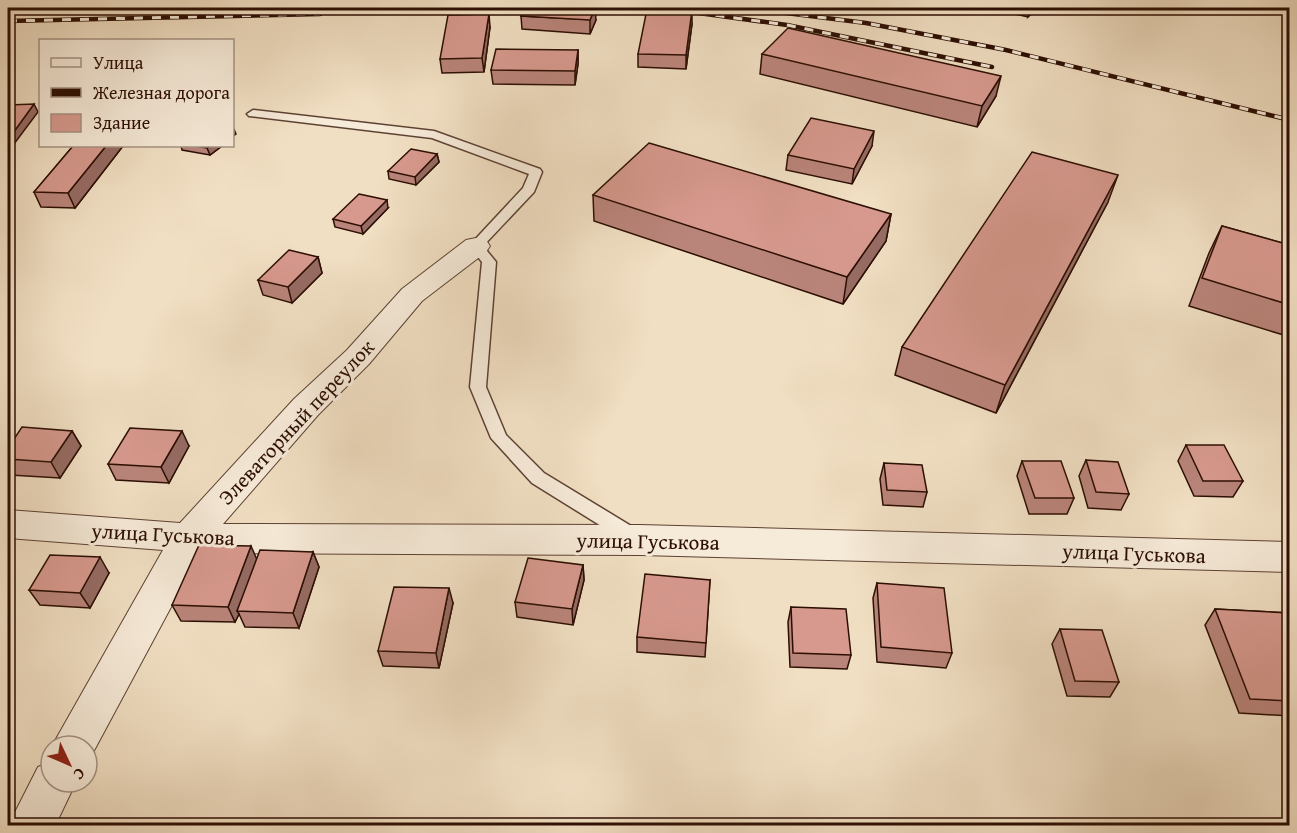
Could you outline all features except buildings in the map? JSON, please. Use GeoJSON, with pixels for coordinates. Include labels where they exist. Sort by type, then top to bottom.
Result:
{"type":"FeatureCollection","features":[{"type":"Feature","properties":{"kind":"street","name":"Элеваторный переулок"},"geometry":{"type":"LineString","coordinates":[[81,734],[189,538],[306,407],[358,357],[412,295],[476,246]]}},
{"type":"Feature","properties":{"kind":"street","name":"улица Гуськова"},"geometry":{"type":"LineString","coordinates":[[8,524],[189,538],[640,540],[1290,557]]}},
{"type":"Feature","properties":{"kind":"street"},"geometry":{"type":"LineString","coordinates":[[30,825],[47,794]]}},
{"type":"Feature","properties":{"kind":"lane"},"geometry":{"type":"LineString","coordinates":[[253,114],[434,135],[536,172],[529,189],[476,246],[489,262],[478,387],[499,438],[538,478],[640,540]]}},
{"type":"Feature","properties":{"kind":"railway"},"geometry":{"type":"LineString","coordinates":[[181,10],[214,8]]}},
{"type":"Feature","properties":{"kind":"railway"},"geometry":{"type":"LineString","coordinates":[[662,8],[787,25],[992,67]]}},
{"type":"Feature","properties":{"kind":"railway"},"geometry":{"type":"LineString","coordinates":[[746,8],[866,23],[1006,50],[1290,120]]}},
{"type":"Feature","properties":{"kind":"railway"},"geometry":{"type":"LineString","coordinates":[[8,21],[320,14]]}}]}
